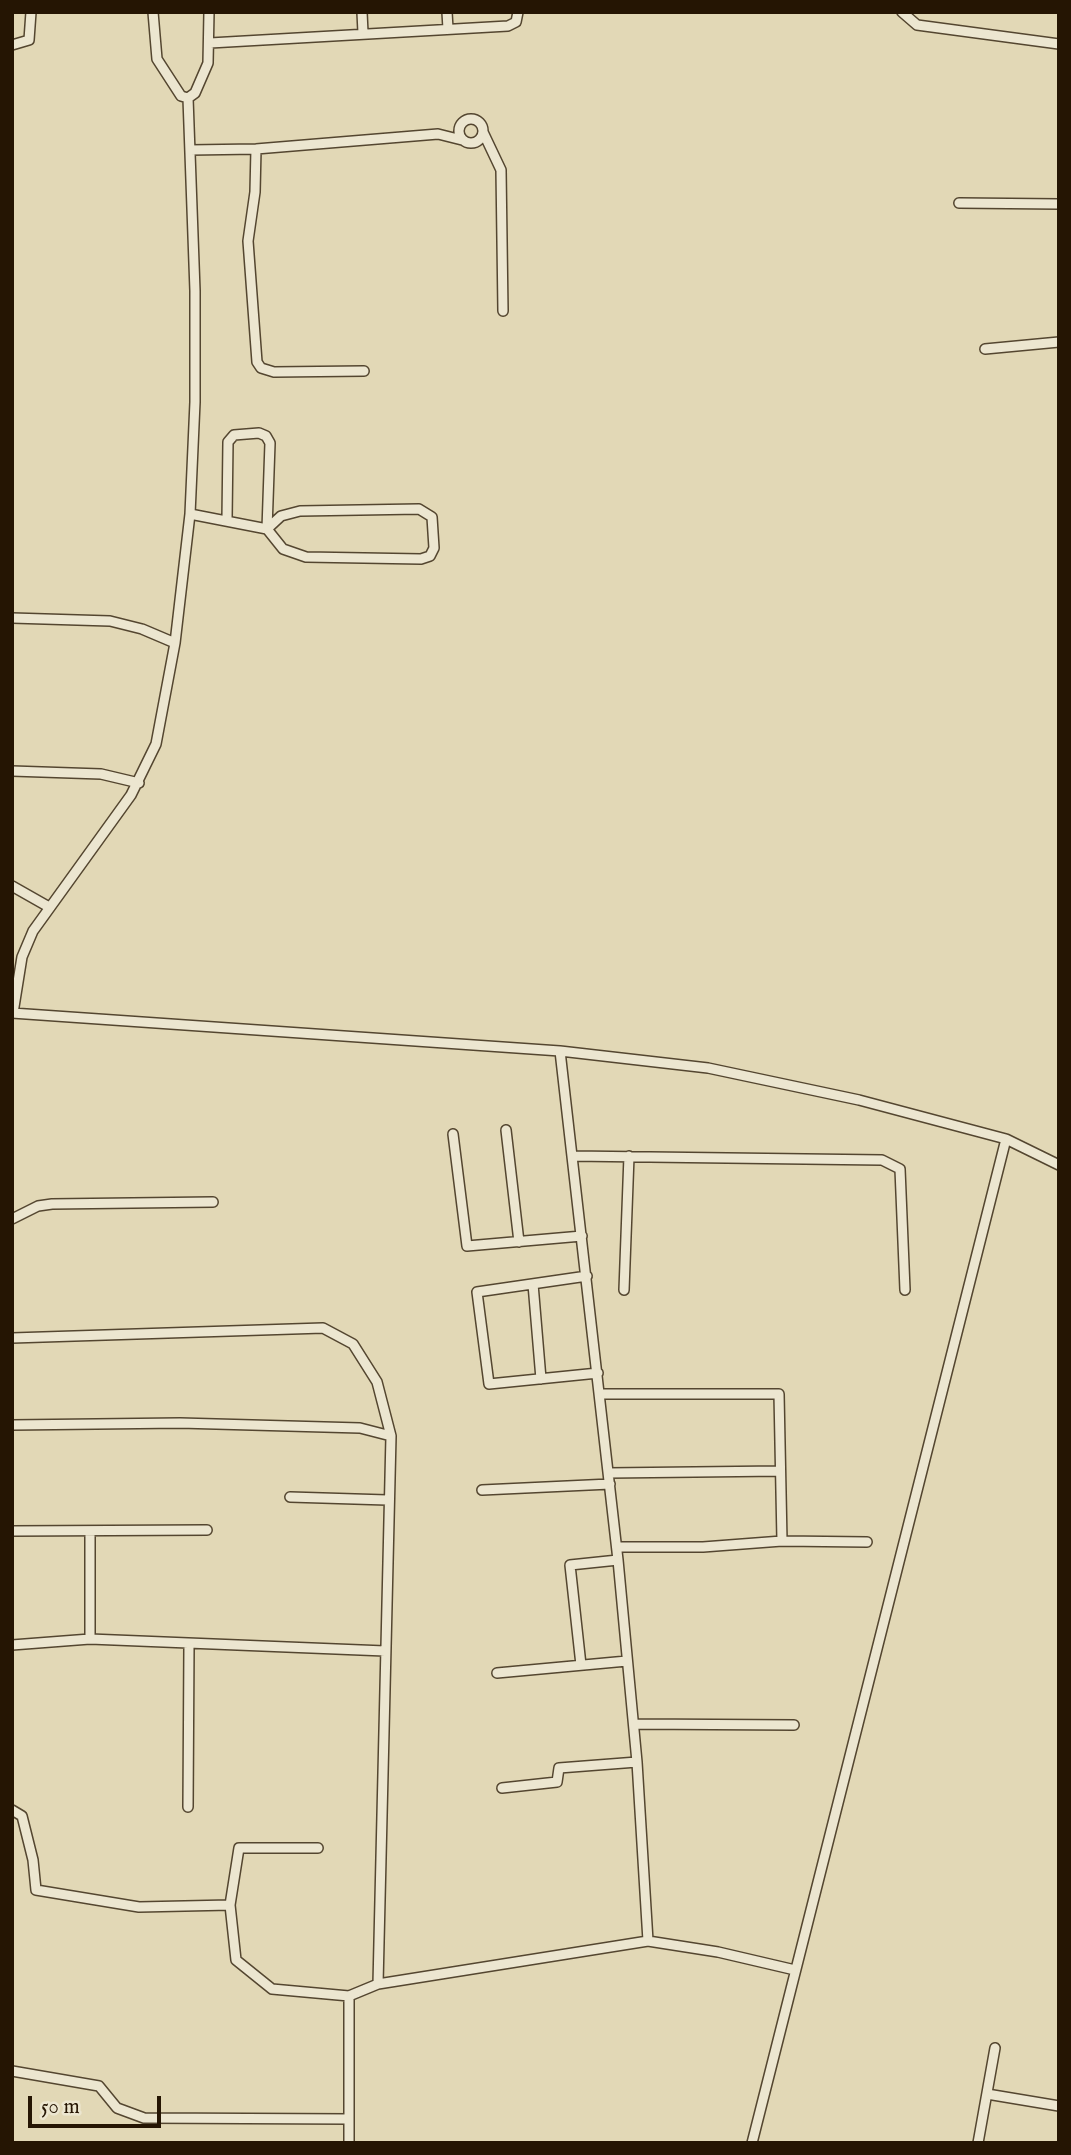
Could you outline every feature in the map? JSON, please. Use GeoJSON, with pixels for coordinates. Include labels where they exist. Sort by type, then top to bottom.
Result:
{"type":"FeatureCollection","features":[{"type":"Feature","properties":{"kind":"lane"},"geometry":{"type":"LineString","coordinates":[[12,45],[29,40],[31,12]]}},
{"type":"Feature","properties":{"kind":"lane"},"geometry":{"type":"LineString","coordinates":[[153,12],[157,59],[181,96],[188,98]]}},
{"type":"Feature","properties":{"kind":"lane"},"geometry":{"type":"LineString","coordinates":[[188,98],[195,93],[206,69],[210,43],[209,12]]}},
{"type":"Feature","properties":{"kind":"lane"},"geometry":{"type":"LineString","coordinates":[[362,12],[363,33]]}},
{"type":"Feature","properties":{"kind":"lane"},"geometry":{"type":"LineString","coordinates":[[447,12],[448,29]]}},
{"type":"Feature","properties":{"kind":"lane"},"geometry":{"type":"LineString","coordinates":[[210,43],[508,26],[516,22],[518,12]]}},
{"type":"Feature","properties":{"kind":"lane"},"geometry":{"type":"LineString","coordinates":[[902,12],[917,25],[1059,44]]}},
{"type":"Feature","properties":{"kind":"lane"},"geometry":{"type":"LineString","coordinates":[[188,98],[195,332],[190,514],[175,643],[156,744],[139,783],[49,907],[22,957],[13,1013],[560,1052],[708,1068],[859,1100],[1006,1139],[1059,1165]]}},
{"type":"Feature","properties":{"kind":"lane"},"geometry":{"type":"LineString","coordinates":[[190,150],[256,149],[438,134],[475,120],[482,125],[491,154],[501,170],[503,311]]}},
{"type":"Feature","properties":{"kind":"lane"},"geometry":{"type":"LineString","coordinates":[[461,124],[458,132],[465,142]]}},
{"type":"Feature","properties":{"kind":"lane"},"geometry":{"type":"LineString","coordinates":[[465,142],[480,140],[483,132]]}},
{"type":"Feature","properties":{"kind":"lane"},"geometry":{"type":"LineString","coordinates":[[438,134],[491,154]]}},
{"type":"Feature","properties":{"kind":"lane"},"geometry":{"type":"LineString","coordinates":[[256,149],[255,192],[248,241],[257,362],[261,368],[274,372],[364,371]]}},
{"type":"Feature","properties":{"kind":"lane"},"geometry":{"type":"LineString","coordinates":[[960,202],[1059,204]]}},
{"type":"Feature","properties":{"kind":"lane"},"geometry":{"type":"LineString","coordinates":[[985,349],[1059,342]]}},
{"type":"Feature","properties":{"kind":"lane"},"geometry":{"type":"LineString","coordinates":[[227,519],[228,442],[234,435],[263,434],[270,443],[267,529]]}},
{"type":"Feature","properties":{"kind":"lane"},"geometry":{"type":"LineString","coordinates":[[190,514],[227,519],[267,529],[283,549],[306,557],[422,559],[430,556],[434,548],[432,517],[419,509],[300,511],[281,516],[267,529]]}},
{"type":"Feature","properties":{"kind":"lane"},"geometry":{"type":"LineString","coordinates":[[12,618],[110,621],[142,629],[175,643]]}},
{"type":"Feature","properties":{"kind":"lane"},"geometry":{"type":"LineString","coordinates":[[12,771],[101,774],[139,783]]}},
{"type":"Feature","properties":{"kind":"lane"},"geometry":{"type":"LineString","coordinates":[[12,886],[49,907]]}},
{"type":"Feature","properties":{"kind":"lane"},"geometry":{"type":"LineString","coordinates":[[560,1052],[617,1547],[637,1762],[648,1941]]}},
{"type":"Feature","properties":{"kind":"lane"},"geometry":{"type":"LineString","coordinates":[[506,1130],[519,1242]]}},
{"type":"Feature","properties":{"kind":"lane"},"geometry":{"type":"LineString","coordinates":[[453,1134],[467,1246],[582,1237]]}},
{"type":"Feature","properties":{"kind":"lane"},"geometry":{"type":"LineString","coordinates":[[752,2143],[1006,1139]]}},
{"type":"Feature","properties":{"kind":"lane"},"geometry":{"type":"LineString","coordinates":[[572,1156],[882,1160],[900,1169],[905,1290]]}},
{"type":"Feature","properties":{"kind":"lane"},"geometry":{"type":"LineString","coordinates":[[624,1290],[629,1156]]}},
{"type":"Feature","properties":{"kind":"lane"},"geometry":{"type":"LineString","coordinates":[[12,1219],[38,1206],[52,1204],[214,1202]]}},
{"type":"Feature","properties":{"kind":"lane"},"geometry":{"type":"LineString","coordinates":[[587,1276],[477,1292],[489,1384],[598,1373]]}},
{"type":"Feature","properties":{"kind":"lane"},"geometry":{"type":"LineString","coordinates":[[533,1284],[541,1379]]}},
{"type":"Feature","properties":{"kind":"lane"},"geometry":{"type":"LineString","coordinates":[[12,1338],[323,1328],[353,1344],[377,1382],[391,1436],[387,1500],[378,1984]]}},
{"type":"Feature","properties":{"kind":"lane"},"geometry":{"type":"LineString","coordinates":[[601,1394],[779,1394],[782,1541]]}},
{"type":"Feature","properties":{"kind":"lane"},"geometry":{"type":"LineString","coordinates":[[12,1425],[180,1423],[304,1426],[360,1428],[391,1436]]}},
{"type":"Feature","properties":{"kind":"lane"},"geometry":{"type":"LineString","coordinates":[[609,1473],[780,1471]]}},
{"type":"Feature","properties":{"kind":"lane"},"geometry":{"type":"LineString","coordinates":[[482,1490],[610,1484]]}},
{"type":"Feature","properties":{"kind":"lane"},"geometry":{"type":"LineString","coordinates":[[290,1497],[387,1500]]}},
{"type":"Feature","properties":{"kind":"lane"},"geometry":{"type":"LineString","coordinates":[[12,1531],[207,1530]]}},
{"type":"Feature","properties":{"kind":"lane"},"geometry":{"type":"LineString","coordinates":[[90,1532],[90,1639]]}},
{"type":"Feature","properties":{"kind":"lane"},"geometry":{"type":"LineString","coordinates":[[617,1547],[703,1547],[782,1541],[867,1542]]}},
{"type":"Feature","properties":{"kind":"lane"},"geometry":{"type":"LineString","coordinates":[[581,1665],[570,1565],[618,1560]]}},
{"type":"Feature","properties":{"kind":"lane"},"geometry":{"type":"LineString","coordinates":[[12,1645],[90,1639],[385,1651]]}},
{"type":"Feature","properties":{"kind":"lane"},"geometry":{"type":"LineString","coordinates":[[188,1807],[189,1645]]}},
{"type":"Feature","properties":{"kind":"lane"},"geometry":{"type":"LineString","coordinates":[[497,1673],[627,1661]]}},
{"type":"Feature","properties":{"kind":"lane"},"geometry":{"type":"LineString","coordinates":[[634,1724],[794,1725]]}},
{"type":"Feature","properties":{"kind":"lane"},"geometry":{"type":"LineString","coordinates":[[502,1788],[557,1782],[559,1768],[637,1762]]}},
{"type":"Feature","properties":{"kind":"lane"},"geometry":{"type":"LineString","coordinates":[[12,1810],[22,1816],[33,1860],[36,1891],[139,1907],[230,1905]]}},
{"type":"Feature","properties":{"kind":"lane"},"geometry":{"type":"LineString","coordinates":[[318,1848],[239,1848],[230,1905],[236,1960],[272,1989],[349,1996],[378,1984],[648,1941],[718,1952],[795,1970]]}},
{"type":"Feature","properties":{"kind":"lane"},"geometry":{"type":"LineString","coordinates":[[349,1996],[349,2143]]}},
{"type":"Feature","properties":{"kind":"lane"},"geometry":{"type":"LineString","coordinates":[[978,2143],[995,2048]]}},
{"type":"Feature","properties":{"kind":"lane"},"geometry":{"type":"LineString","coordinates":[[12,2071],[99,2086],[117,2108],[144,2118],[349,2119]]}},
{"type":"Feature","properties":{"kind":"lane"},"geometry":{"type":"LineString","coordinates":[[987,2094],[1059,2106]]}}]}
